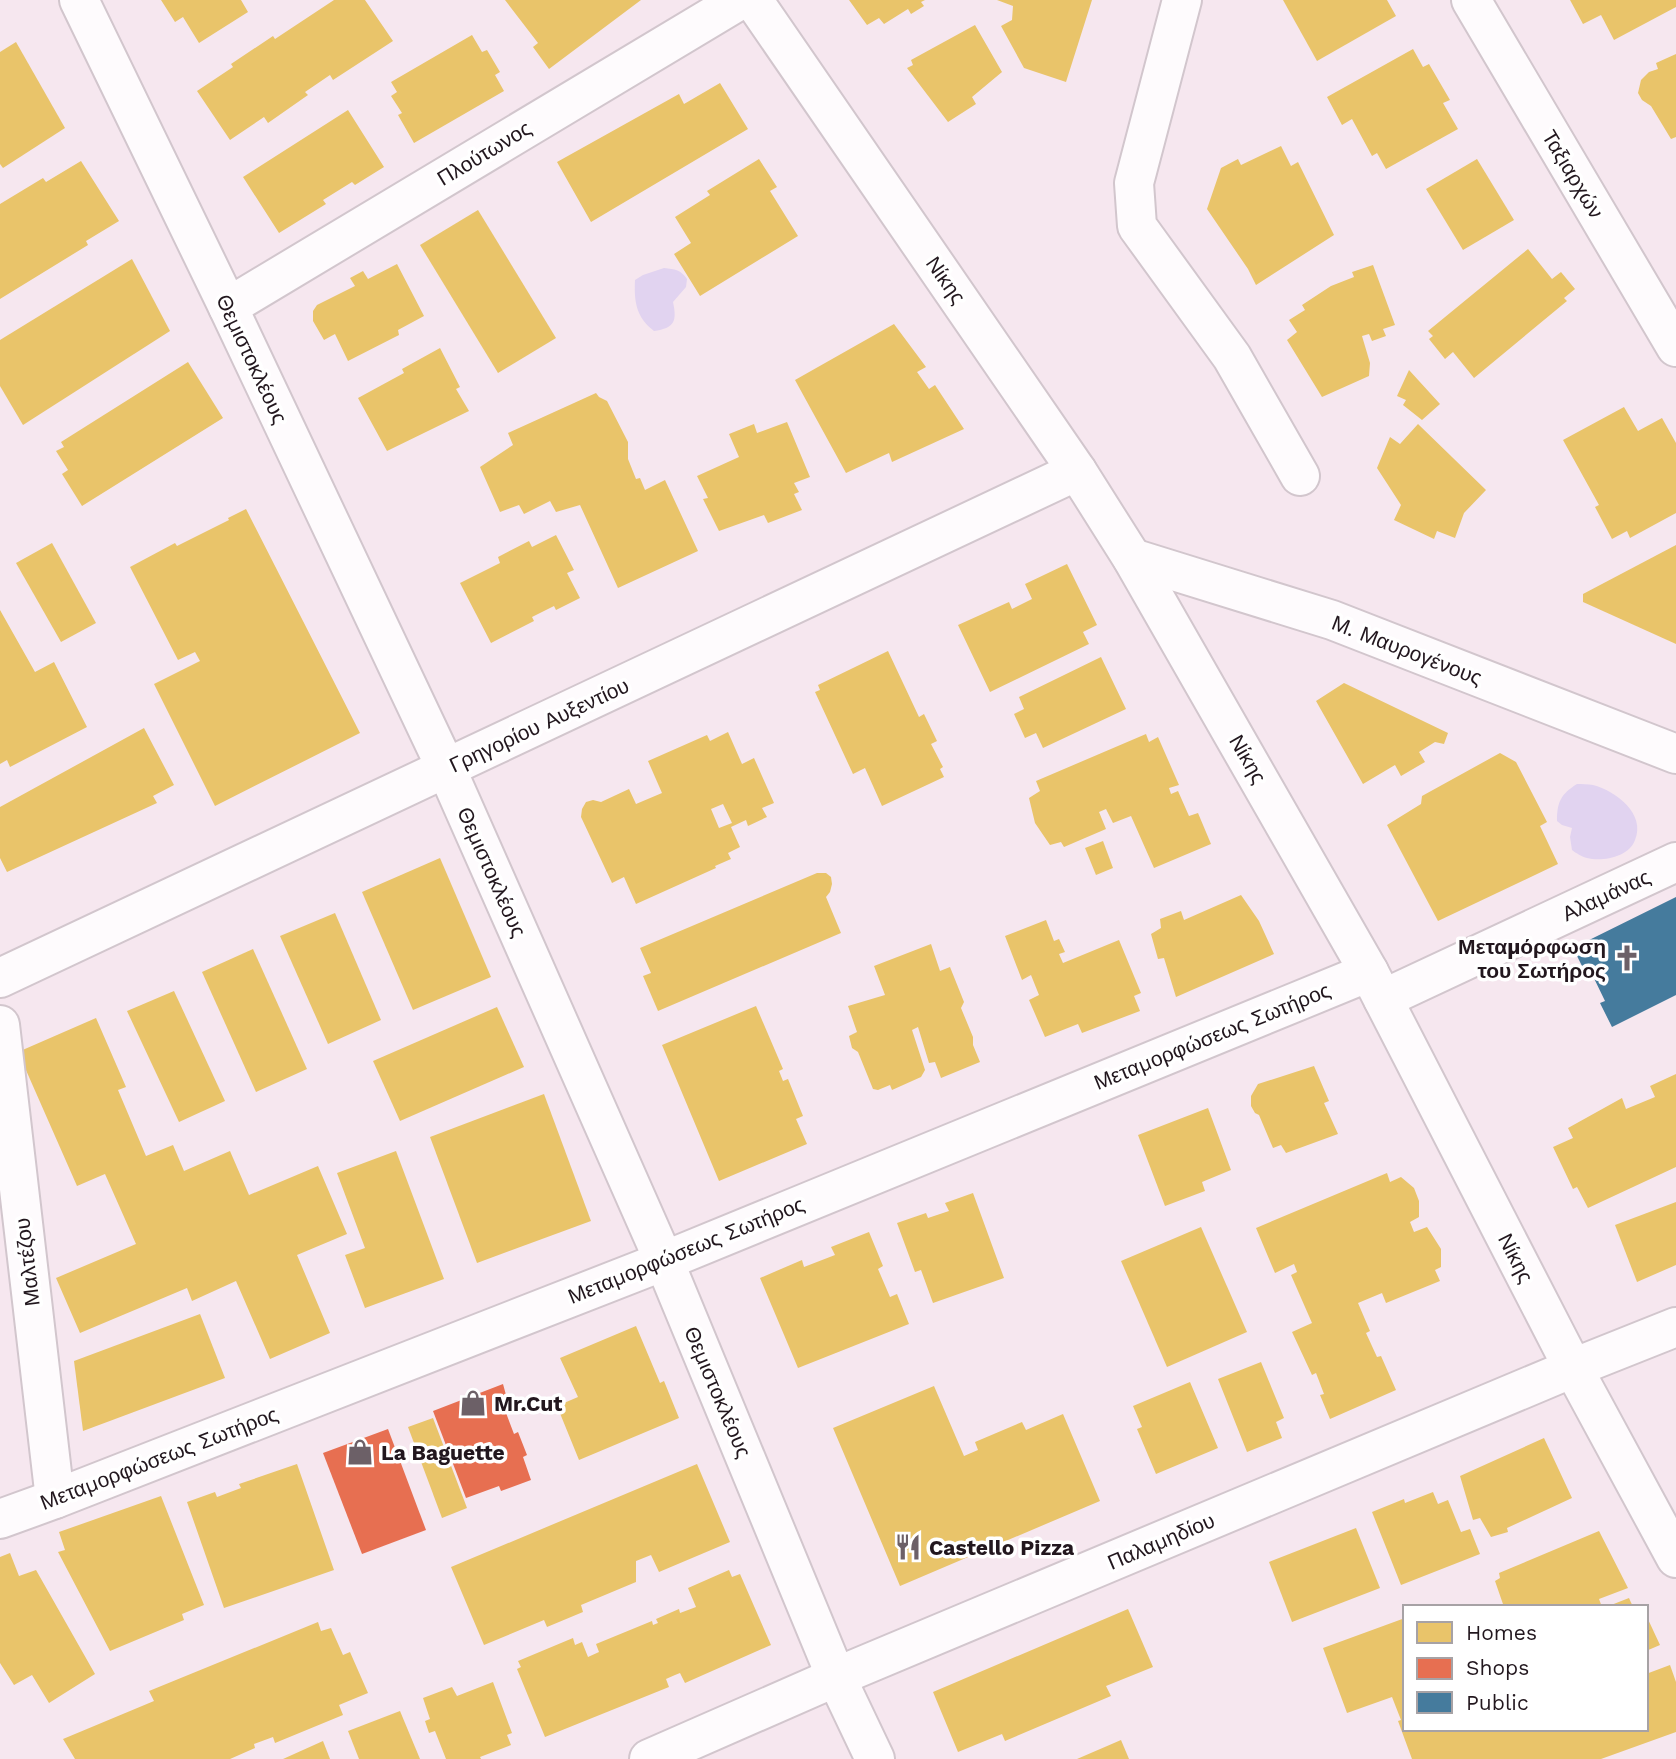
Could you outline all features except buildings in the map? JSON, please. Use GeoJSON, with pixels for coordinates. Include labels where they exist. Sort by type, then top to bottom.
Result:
{"type":"FeatureCollection","features":[{"type":"Feature","properties":{"kind":"street","name":"Θεμιστοκλέους"},"geometry":{"type":"LineString","coordinates":[[79,0],[446,768],[664,1261],[836,1677],[875,1759]]}},
{"type":"Feature","properties":{"kind":"street","name":"Πλούτωνος"},"geometry":{"type":"LineString","coordinates":[[228,307],[740,0]]}},
{"type":"Feature","properties":{"kind":"street","name":"Νίκης"},"geometry":{"type":"LineString","coordinates":[[753,0],[1077,471],[1132,558],[1376,986],[1573,1368],[1676,1558]]}},
{"type":"Feature","properties":{"kind":"street"},"geometry":{"type":"LineString","coordinates":[[1182,0],[1133,183],[1137,226],[1232,357],[1300,476]]}},
{"type":"Feature","properties":{"kind":"street","name":"Ταξιαρχών"},"geometry":{"type":"LineString","coordinates":[[1471,0],[1676,347]]}},
{"type":"Feature","properties":{"kind":"street","name":"Γρηγορίου Αυξεντίου"},"geometry":{"type":"LineString","coordinates":[[0,978],[1077,471]]}},
{"type":"Feature","properties":{"kind":"street","name":"Μ. Μαυρογένους"},"geometry":{"type":"LineString","coordinates":[[1132,558],[1332,620],[1676,754]]}},
{"type":"Feature","properties":{"kind":"street","name":"Αλαμάνας"},"geometry":{"type":"LineString","coordinates":[[1376,986],[1676,862]]}},
{"type":"Feature","properties":{"kind":"street","name":"Μεταμορφώσεως Σωτήρος"},"geometry":{"type":"LineString","coordinates":[[0,1519],[1376,986]]}},
{"type":"Feature","properties":{"kind":"street","name":"Μαλτέζου"},"geometry":{"type":"LineString","coordinates":[[0,1025],[55,1499]]}},
{"type":"Feature","properties":{"kind":"street","name":"Παλαμηδίου"},"geometry":{"type":"LineString","coordinates":[[649,1759],[836,1677],[1676,1327]]}},
{"type":"Feature","properties":{"kind":"shaded area"},"geometry":{"type":"Polygon","coordinates":[[[664,268],[682,274],[687,279],[686,287],[673,302],[673,322],[666,328],[654,331],[643,320],[637,308],[635,280],[664,268]]]}},
{"type":"Feature","properties":{"kind":"shaded area"},"geometry":{"type":"Polygon","coordinates":[[[1577,784],[1593,785],[1611,792],[1633,813],[1637,830],[1635,840],[1627,851],[1614,857],[1593,859],[1572,850],[1572,828],[1557,821],[1557,814],[1561,799],[1577,784]]]}},
{"type":"Feature","properties":{"kind":"place","name":"Μεταμόρφωση του Σωτήρος"},"geometry":{"type":"Point","coordinates":[1627,958]}},
{"type":"Feature","properties":{"kind":"place","name":"Mr.Cut"},"geometry":{"type":"Point","coordinates":[473,1403]}},
{"type":"Feature","properties":{"kind":"place","name":"La Baguette"},"geometry":{"type":"Point","coordinates":[360,1452]}},
{"type":"Feature","properties":{"kind":"place","name":"Castello Pizza"},"geometry":{"type":"Point","coordinates":[908,1547]}}]}
